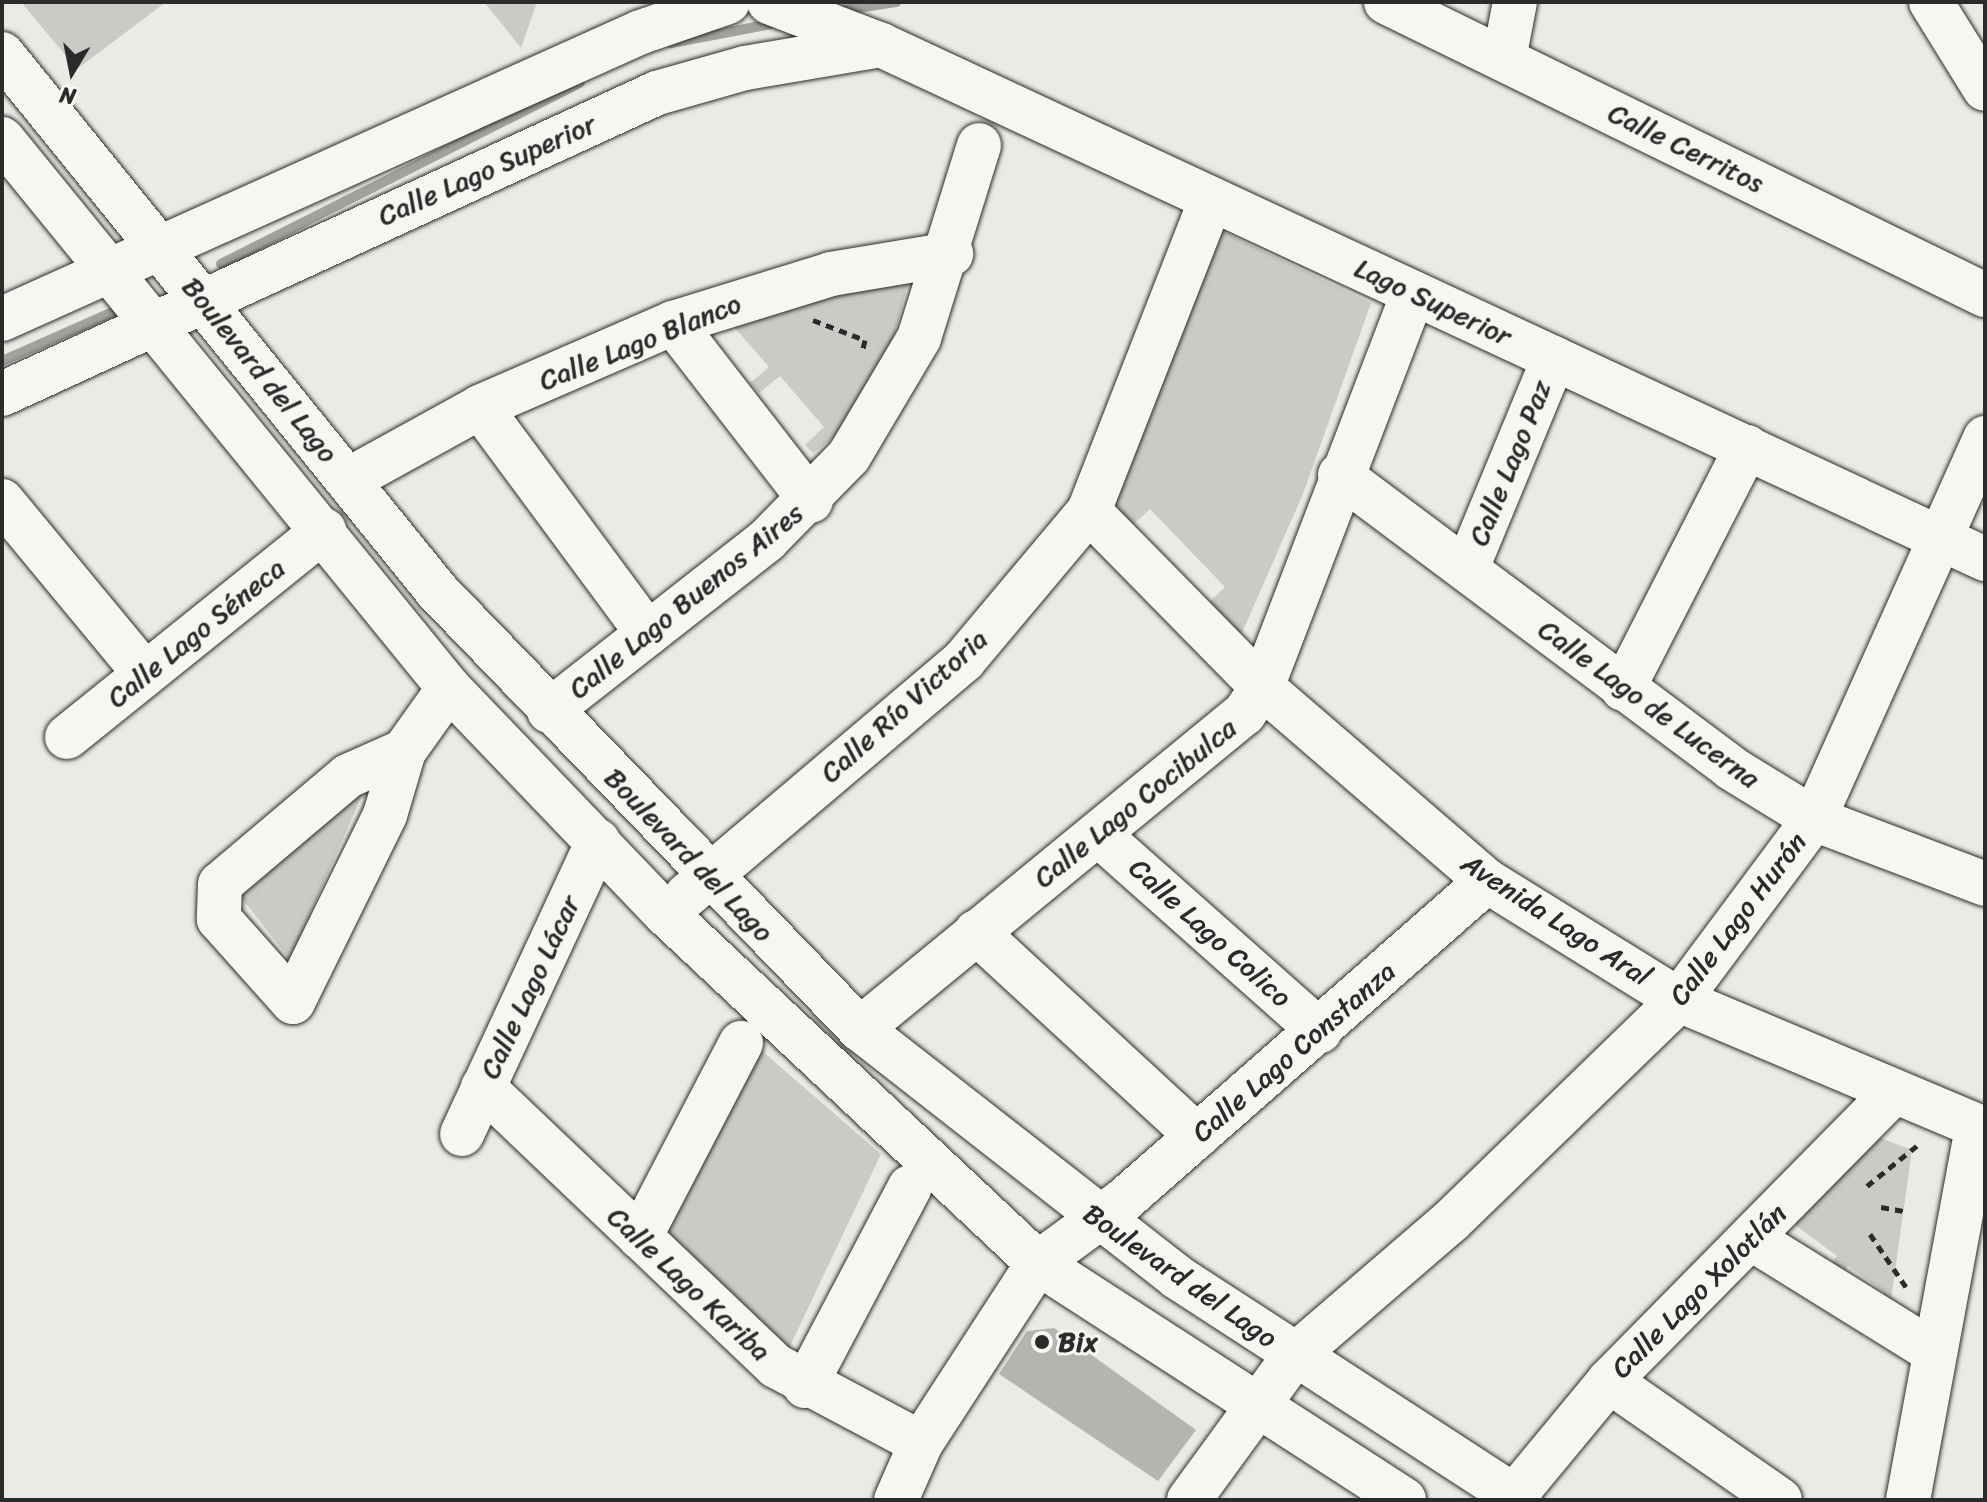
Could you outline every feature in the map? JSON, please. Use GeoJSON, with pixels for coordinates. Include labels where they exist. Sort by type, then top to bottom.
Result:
{"type":"FeatureCollection","features":[{"type":"Feature","properties":{"kind":"street"},"geometry":{"type":"LineString","coordinates":[[2,319],[159,245],[641,32],[728,2]]}},
{"type":"Feature","properties":{"kind":"street","name":"Calle Cerritos"},"geometry":{"type":"LineString","coordinates":[[1386,2],[1985,295]]}},
{"type":"Feature","properties":{"kind":"street"},"geometry":{"type":"LineString","coordinates":[[1504,59],[1515,2]]}},
{"type":"Feature","properties":{"kind":"street"},"geometry":{"type":"LineString","coordinates":[[1931,2],[1983,83]]}},
{"type":"Feature","properties":{"kind":"street"},"geometry":{"type":"LineString","coordinates":[[780,5],[867,39]]}},
{"type":"Feature","properties":{"kind":"street","name":"Lago Superior"},"geometry":{"type":"LineString","coordinates":[[867,39],[1985,559]]}},
{"type":"Feature","properties":{"kind":"street","name":"Calle Lago Superior"},"geometry":{"type":"LineString","coordinates":[[2,394],[202,296],[657,93],[867,39]]}},
{"type":"Feature","properties":{"kind":"street","name":"Boulevard del Lago"},"geometry":{"type":"LineString","coordinates":[[2,54],[202,296],[437,591],[549,711],[860,1029],[1098,1219],[1294,1356],[1517,1498]]}},
{"type":"Feature","properties":{"kind":"street","name":"Boulevard del Lago"},"geometry":{"type":"LineString","coordinates":[[2,139],[147,324],[324,530],[449,688],[667,915],[1038,1263],[1256,1408],[1404,1500]]}},
{"type":"Feature","properties":{"kind":"street","name":"Calle Lago Buenos Aires"},"geometry":{"type":"LineString","coordinates":[[549,711],[811,501],[895,385],[951,254],[979,145]]}},
{"type":"Feature","properties":{"kind":"street","name":"Calle Río Victoria"},"geometry":{"type":"LineString","coordinates":[[667,915],[708,874],[964,660],[1089,511],[1211,199]]}},
{"type":"Feature","properties":{"kind":"street","name":"Calle Lago Blanco"},"geometry":{"type":"LineString","coordinates":[[348,480],[480,407],[673,323],[831,274],[951,254]]}},
{"type":"Feature","properties":{"kind":"street","name":"Calle Lago Cocibulca"},"geometry":{"type":"LineString","coordinates":[[860,1029],[976,932],[1219,740],[1262,687],[1340,475],[1413,293]]}},
{"type":"Feature","properties":{"kind":"street"},"geometry":{"type":"LineString","coordinates":[[673,323],[811,501]]}},
{"type":"Feature","properties":{"kind":"street","name":"Calle Lago Paz"},"geometry":{"type":"LineString","coordinates":[[1467,568],[1554,358]]}},
{"type":"Feature","properties":{"kind":"street"},"geometry":{"type":"LineString","coordinates":[[480,407],[648,634]]}},
{"type":"Feature","properties":{"kind":"street","name":"Calle Lago Hurón"},"geometry":{"type":"LineString","coordinates":[[1189,1500],[1294,1356],[1463,1210],[1679,1000],[1814,819],[1985,438]]}},
{"type":"Feature","properties":{"kind":"street"},"geometry":{"type":"LineString","coordinates":[[1623,689],[1747,447]]}},
{"type":"Feature","properties":{"kind":"street","name":"Calle Lago de Lucerna"},"geometry":{"type":"LineString","coordinates":[[1340,475],[1467,568],[1623,689],[1814,819],[1985,884]]}},
{"type":"Feature","properties":{"kind":"street"},"geometry":{"type":"LineString","coordinates":[[2,501],[145,674]]}},
{"type":"Feature","properties":{"kind":"street","name":"Avenida Lago Aral"},"geometry":{"type":"LineString","coordinates":[[1089,511],[1262,687],[1487,881],[1679,1000],[1971,1124]]}},
{"type":"Feature","properties":{"kind":"street","name":"Calle Lago Séneca"},"geometry":{"type":"LineString","coordinates":[[67,737],[324,530]]}},
{"type":"Feature","properties":{"kind":"street"},"geometry":{"type":"LineString","coordinates":[[404,751],[348,776],[220,884],[219,919],[293,1002],[385,815],[404,751],[449,688]]}},
{"type":"Feature","properties":{"kind":"street","name":"Calle Lago Colico"},"geometry":{"type":"LineString","coordinates":[[1100,836],[1320,1031]]}},
{"type":"Feature","properties":{"kind":"street","name":"Calle Lago Lácar"},"geometry":{"type":"LineString","coordinates":[[462,1134],[598,841]]}},
{"type":"Feature","properties":{"kind":"street","name":"Calle Lago Constanza"},"geometry":{"type":"LineString","coordinates":[[1038,1263],[1098,1219],[1197,1136],[1487,881]]}},
{"type":"Feature","properties":{"kind":"street"},"geometry":{"type":"LineString","coordinates":[[976,932],[1197,1136]]}},
{"type":"Feature","properties":{"kind":"street"},"geometry":{"type":"LineString","coordinates":[[640,1237],[741,1043]]}},
{"type":"Feature","properties":{"kind":"street","name":"Calle Lago Kariba"},"geometry":{"type":"LineString","coordinates":[[483,1087],[640,1237],[805,1386],[921,1443]]}},
{"type":"Feature","properties":{"kind":"street","name":"Calle Lago Xolotlán"},"geometry":{"type":"LineString","coordinates":[[1517,1498],[1609,1381],[1893,1093]]}},
{"type":"Feature","properties":{"kind":"street"},"geometry":{"type":"LineString","coordinates":[[1908,1500],[1971,1124]]}},
{"type":"Feature","properties":{"kind":"street"},"geometry":{"type":"LineString","coordinates":[[805,1386],[910,1187]]}},
{"type":"Feature","properties":{"kind":"street"},"geometry":{"type":"LineString","coordinates":[[1752,1239],[1936,1340]]}},
{"type":"Feature","properties":{"kind":"street"},"geometry":{"type":"LineString","coordinates":[[896,1500],[921,1443],[1038,1263]]}},
{"type":"Feature","properties":{"kind":"street"},"geometry":{"type":"LineString","coordinates":[[1609,1381],[1780,1500]]}},
{"type":"Feature","properties":{"kind":"path"},"geometry":{"type":"LineString","coordinates":[[809,318],[865,340],[857,370]]}},
{"type":"Feature","properties":{"kind":"path"},"geometry":{"type":"LineString","coordinates":[[1867,1186],[1971,1124]]}},
{"type":"Feature","properties":{"kind":"path"},"geometry":{"type":"LineString","coordinates":[[1881,1207],[1904,1211]]}},
{"type":"Feature","properties":{"kind":"path"},"geometry":{"type":"LineString","coordinates":[[1870,1234],[1936,1340]]}},
{"type":"Feature","properties":{"kind":"shaded area"},"geometry":{"type":"Polygon","coordinates":[[[21,2],[166,2],[77,69],[21,2]]]}},
{"type":"Feature","properties":{"kind":"shaded area"},"geometry":{"type":"Polygon","coordinates":[[[484,2],[537,2],[521,48],[484,2]]]}},
{"type":"Feature","properties":{"kind":"shaded area"},"geometry":{"type":"Polygon","coordinates":[[[1203,222],[1371,303],[1303,494],[1237,644],[1199,612],[1225,587],[1150,509],[1124,533],[1102,504],[1203,222]]]}},
{"type":"Feature","properties":{"kind":"shaded area"},"geometry":{"type":"Polygon","coordinates":[[[910,276],[882,381],[842,431],[813,453],[805,445],[824,427],[780,376],[759,393],[750,383],[769,367],[728,320],[910,276]]]}},
{"type":"Feature","properties":{"kind":"shaded area"},"geometry":{"type":"Polygon","coordinates":[[[366,786],[290,960],[237,892],[366,786]]]}},
{"type":"Feature","properties":{"kind":"shaded area"},"geometry":{"type":"Polygon","coordinates":[[[740,1032],[881,1154],[783,1361],[649,1237],[740,1032]]]}},
{"type":"Feature","properties":{"kind":"shaded area"},"geometry":{"type":"Polygon","coordinates":[[[1859,1130],[1912,1150],[1888,1321],[1866,1316],[1884,1292],[1848,1266],[1830,1290],[1818,1281],[1837,1256],[1783,1216],[1859,1130]]]}},
{"type":"Feature","properties":{"kind":"building"},"geometry":{"type":"Polygon","coordinates":[[[1054,1328],[1196,1430],[1158,1481],[999,1374],[1027,1331],[1054,1328]]]}},
{"type":"Feature","properties":{"kind":"waterway"},"geometry":{"type":"LineString","coordinates":[[836,11],[896,2]]}},
{"type":"Feature","properties":{"kind":"waterway"},"geometry":{"type":"LineString","coordinates":[[671,43],[777,23]]}},
{"type":"Feature","properties":{"kind":"waterway"},"geometry":{"type":"LineString","coordinates":[[221,264],[580,83]]}},
{"type":"Feature","properties":{"kind":"waterway"},"geometry":{"type":"LineString","coordinates":[[2,361],[113,312]]}},
{"type":"Feature","properties":{"kind":"place","name":"Bix"},"geometry":{"type":"Point","coordinates":[1042,1342]}}]}
